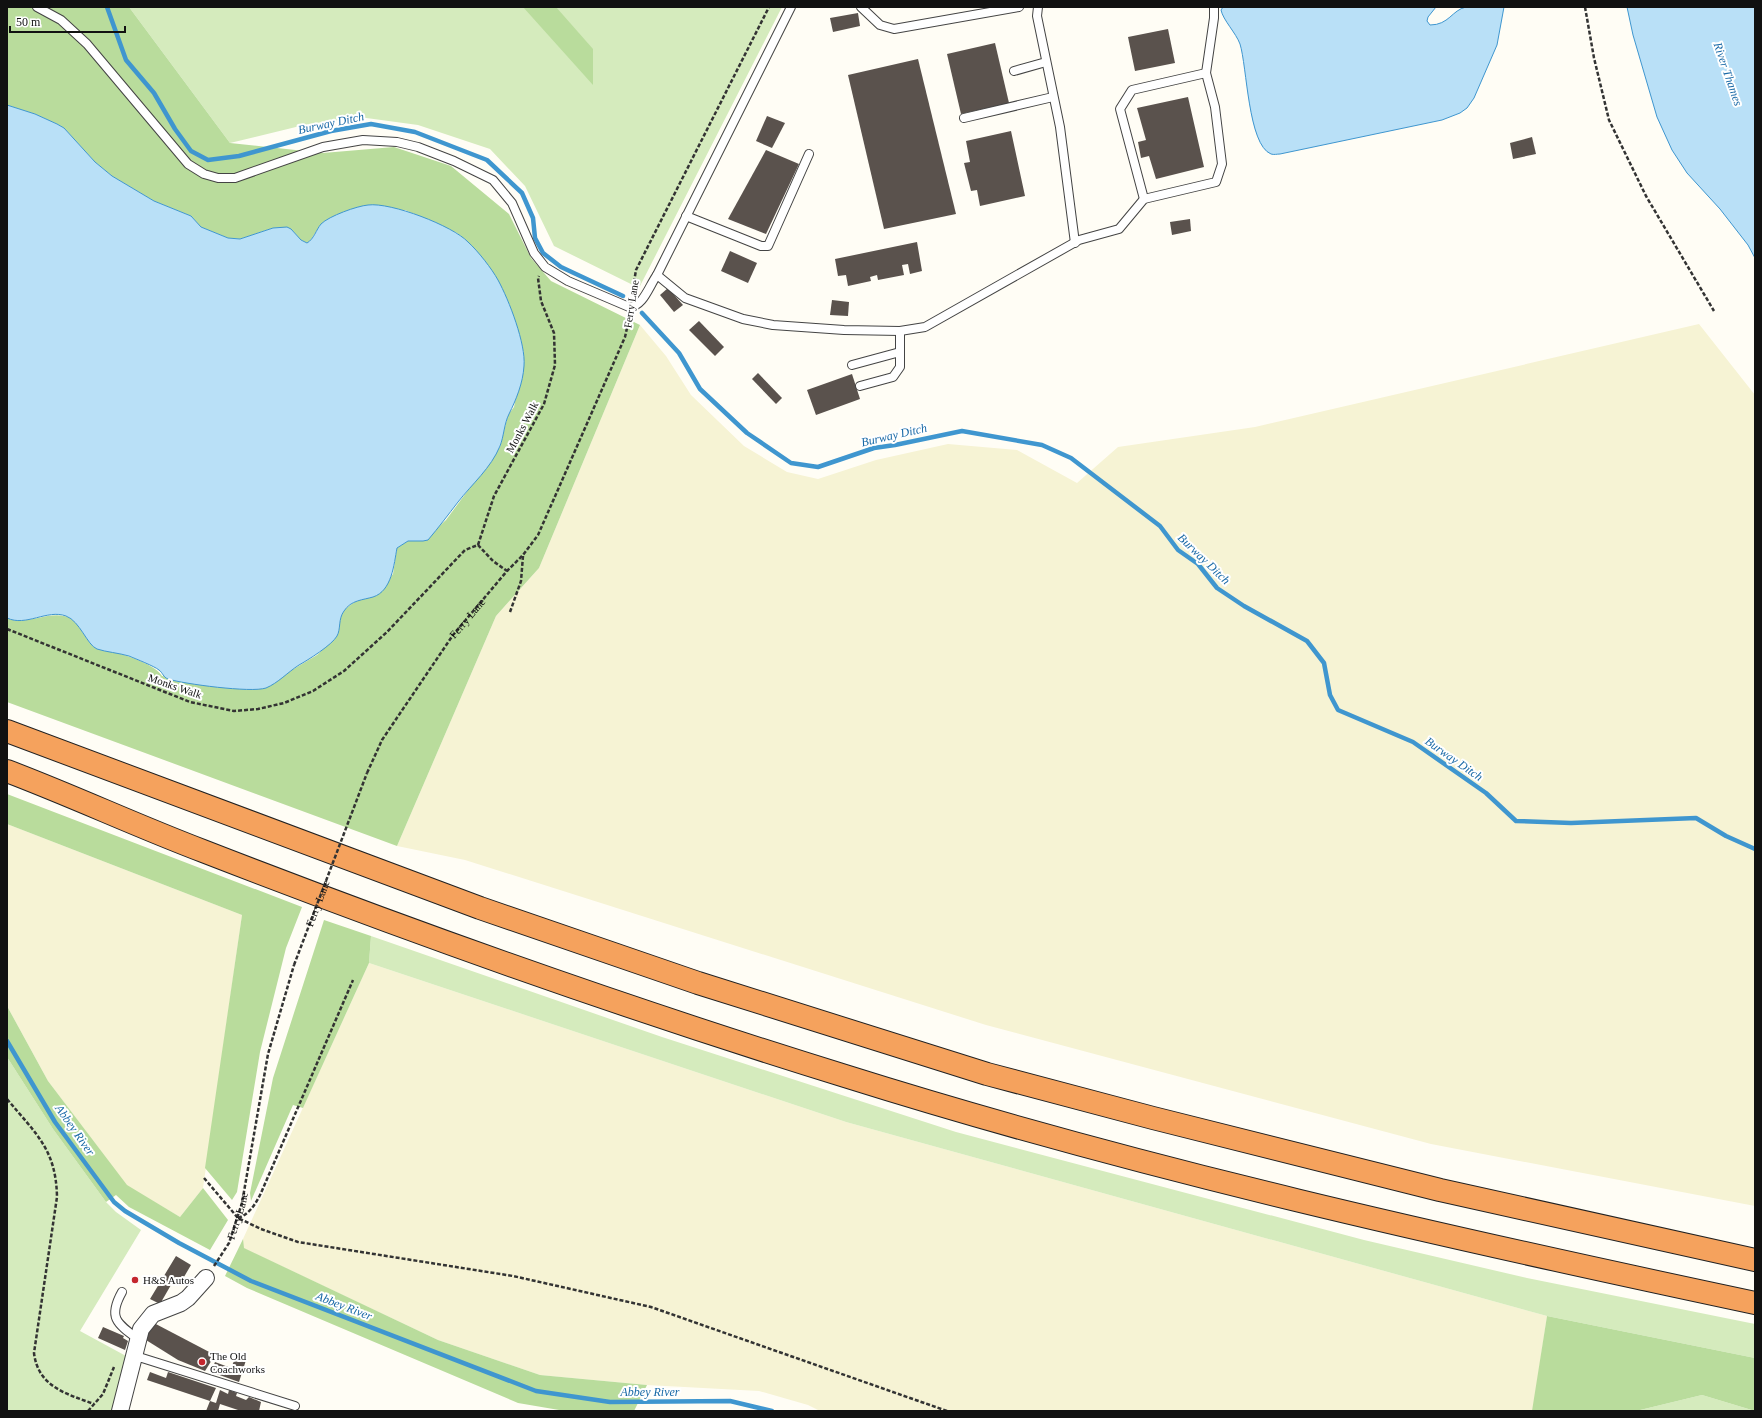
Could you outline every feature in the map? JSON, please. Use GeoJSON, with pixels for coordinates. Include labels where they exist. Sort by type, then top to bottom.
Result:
{"type":"FeatureCollection","features":[{"type":"Feature","properties":{"kind":"highway"},"geometry":{"type":"LineString","coordinates":[[7,731],[480,908],[698,983],[987,1074],[1153,1118],[1440,1190],[1755,1260]]}},
{"type":"Feature","properties":{"kind":"highway"},"geometry":{"type":"LineString","coordinates":[[7,771],[197,849],[521,970],[856,1080],[1082,1146],[1202,1176],[1463,1239],[1755,1303]]}},
{"type":"Feature","properties":{"kind":"street"},"geometry":{"type":"LineString","coordinates":[[120,1411],[141,1329],[153,1314],[181,1303],[191,1295],[209,1273]]}},
{"type":"Feature","properties":{"kind":"lane"},"geometry":{"type":"LineString","coordinates":[[37,7],[61,20],[87,44],[188,164],[204,174],[218,178],[235,178],[323,147],[363,140],[397,142],[418,147],[454,161],[493,180],[512,203],[534,253],[545,267],[568,281],[629,307],[634,307],[641,303],[791,7]]}},
{"type":"Feature","properties":{"kind":"lane"},"geometry":{"type":"LineString","coordinates":[[861,7],[880,25],[894,28],[1019,7]]}},
{"type":"Feature","properties":{"kind":"lane"},"geometry":{"type":"LineString","coordinates":[[1038,7],[1037,16],[1060,127],[1075,243]]}},
{"type":"Feature","properties":{"kind":"lane"},"geometry":{"type":"LineString","coordinates":[[656,275],[685,298],[743,319],[773,325],[844,330],[900,331],[925,327],[1079,240],[1119,229],[1144,199],[1216,182],[1222,164],[1216,107],[1206,74],[1214,18],[1214,7]]}},
{"type":"Feature","properties":{"kind":"lane"},"geometry":{"type":"LineString","coordinates":[[1014,71],[1046,62]]}},
{"type":"Feature","properties":{"kind":"lane"},"geometry":{"type":"LineString","coordinates":[[1144,199],[1120,109],[1132,90],[1206,74]]}},
{"type":"Feature","properties":{"kind":"lane"},"geometry":{"type":"LineString","coordinates":[[964,118],[1053,97]]}},
{"type":"Feature","properties":{"kind":"lane"},"geometry":{"type":"LineString","coordinates":[[686,216],[761,246],[768,246],[809,154]]}},
{"type":"Feature","properties":{"kind":"lane"},"geometry":{"type":"LineString","coordinates":[[860,386],[893,377],[900,368],[900,331]]}},
{"type":"Feature","properties":{"kind":"lane"},"geometry":{"type":"LineString","coordinates":[[852,365],[900,352]]}},
{"type":"Feature","properties":{"kind":"lane"},"geometry":{"type":"LineString","coordinates":[[122,1292],[115,1304],[115,1316],[118,1323],[138,1339]]}},
{"type":"Feature","properties":{"kind":"lane"},"geometry":{"type":"LineString","coordinates":[[133,1356],[295,1406]]}},
{"type":"Feature","properties":{"kind":"path","name":"Ferry Lane"},"geometry":{"type":"LineString","coordinates":[[209,1273],[229,1242],[238,1218],[242,1203],[268,1054],[294,966],[367,773],[382,740],[432,664],[453,635],[507,571],[523,555],[538,535],[625,337],[628,327],[629,307],[636,270],[768,7]]}},
{"type":"Feature","properties":{"kind":"path"},"geometry":{"type":"LineString","coordinates":[[1585,7],[1594,58],[1609,120],[1646,196],[1714,312]]}},
{"type":"Feature","properties":{"kind":"path","name":"Monks Walk"},"geometry":{"type":"LineString","coordinates":[[7,629],[190,702],[234,710],[258,709],[284,702],[313,691],[344,671],[387,632],[465,550],[478,545],[494,496],[544,404],[555,365],[554,333],[541,302],[538,278],[545,267]]}},
{"type":"Feature","properties":{"kind":"path"},"geometry":{"type":"LineString","coordinates":[[478,545],[492,561],[507,571]]}},
{"type":"Feature","properties":{"kind":"path"},"geometry":{"type":"LineString","coordinates":[[510,612],[521,581],[523,555]]}},
{"type":"Feature","properties":{"kind":"path"},"geometry":{"type":"LineString","coordinates":[[238,1218],[245,1216],[261,1193],[353,980]]}},
{"type":"Feature","properties":{"kind":"path"},"geometry":{"type":"LineString","coordinates":[[7,1099],[44,1144],[51,1158],[57,1181],[57,1197],[34,1353],[36,1365],[43,1377],[54,1386],[67,1394],[94,1404]]}},
{"type":"Feature","properties":{"kind":"path"},"geometry":{"type":"LineString","coordinates":[[204,1178],[238,1218],[261,1229],[298,1242],[513,1276],[651,1308],[947,1411]]}},
{"type":"Feature","properties":{"kind":"path"},"geometry":{"type":"LineString","coordinates":[[88,1411],[103,1394],[114,1365]]}},
{"type":"Feature","properties":{"kind":"shaded area"},"geometry":{"type":"Polygon","coordinates":[[[1699,324],[1755,395],[1755,1206],[1431,1144],[986,1025],[465,860],[397,846],[496,616],[539,568],[640,325],[666,356],[691,395],[744,446],[787,472],[818,479],[876,460],[948,444],[1017,450],[1077,483],[1118,447],[1255,427],[1699,324]]]}},
{"type":"Feature","properties":{"kind":"shaded area"},"geometry":{"type":"Polygon","coordinates":[[[7,824],[242,915],[203,1188],[180,1217],[127,1186],[48,1081],[7,1006],[7,824]]]}},
{"type":"Feature","properties":{"kind":"shaded area"},"geometry":{"type":"Polygon","coordinates":[[[369,963],[846,1122],[1547,1316],[1533,1410],[820,1411],[808,1405],[759,1391],[647,1385],[540,1375],[438,1340],[243,1248],[243,1239],[369,963]]]}},
{"type":"Feature","properties":{"kind":"green space"},"geometry":{"type":"Polygon","coordinates":[[[7,7],[129,7],[230,143],[323,153],[394,147],[451,166],[509,214],[531,258],[551,281],[640,325],[539,568],[496,616],[397,846],[7,702],[7,618],[14,620],[28,620],[57,615],[64,616],[74,621],[92,645],[96,648],[100,650],[112,651],[133,658],[154,668],[162,676],[255,689],[275,683],[287,673],[317,655],[337,636],[340,618],[345,609],[356,601],[375,596],[393,574],[397,548],[408,541],[423,541],[446,520],[500,447],[508,415],[514,407],[524,355],[521,340],[508,301],[468,242],[457,233],[405,210],[321,224],[310,241],[307,243],[301,240],[291,229],[273,228],[240,239],[228,238],[201,227],[191,216],[154,201],[112,176],[95,162],[64,128],[35,114],[7,105],[7,7]]]}},
{"type":"Feature","properties":{"kind":"green space"},"geometry":{"type":"Polygon","coordinates":[[[129,7],[782,7],[639,288],[554,246],[525,186],[490,149],[418,125],[359,117],[300,126],[230,143],[129,7]]]}},
{"type":"Feature","properties":{"kind":"green space"},"geometry":{"type":"Polygon","coordinates":[[[523,7],[556,7],[593,49],[593,85],[523,7]]]}},
{"type":"Feature","properties":{"kind":"green space"},"geometry":{"type":"Polygon","coordinates":[[[7,794],[302,907],[286,948],[260,1052],[237,1192],[232,1200],[205,1168],[242,915],[7,824],[7,794]]]}},
{"type":"Feature","properties":{"kind":"green space"},"geometry":{"type":"Polygon","coordinates":[[[324,920],[371,936],[369,963],[303,1108],[293,1105],[251,1201],[250,1193],[273,1078],[324,920]]]}},
{"type":"Feature","properties":{"kind":"green space"},"geometry":{"type":"Polygon","coordinates":[[[371,936],[662,1037],[956,1132],[1364,1240],[1527,1278],[1755,1324],[1755,1358],[1547,1316],[846,1122],[369,963],[371,936]]]}},
{"type":"Feature","properties":{"kind":"green space"},"geometry":{"type":"Polygon","coordinates":[[[7,1006],[48,1081],[127,1185],[180,1217],[203,1188],[228,1220],[210,1250],[129,1207],[116,1195],[106,1202],[53,1129],[7,1057],[7,1006]]]}},
{"type":"Feature","properties":{"kind":"green space"},"geometry":{"type":"Polygon","coordinates":[[[7,1057],[53,1129],[106,1202],[116,1212],[141,1230],[80,1331],[126,1356],[113,1411],[7,1411],[7,1057]]]}},
{"type":"Feature","properties":{"kind":"green space"},"geometry":{"type":"Polygon","coordinates":[[[243,1239],[244,1248],[438,1340],[540,1375],[647,1385],[634,1411],[565,1411],[518,1403],[247,1288],[225,1276],[243,1239]]]}},
{"type":"Feature","properties":{"kind":"green space"},"geometry":{"type":"Polygon","coordinates":[[[1547,1316],[1755,1358],[1755,1411],[1702,1395],[1636,1411],[1532,1411],[1547,1316]]]}},
{"type":"Feature","properties":{"kind":"green space"},"geometry":{"type":"Polygon","coordinates":[[[1702,1395],[1755,1411],[1636,1411],[1702,1395]]]}},
{"type":"Feature","properties":{"kind":"water"},"geometry":{"type":"Polygon","coordinates":[[[1223,7],[1436,7],[1428,17],[1427,21],[1430,25],[1442,23],[1457,11],[1466,7],[1504,7],[1497,45],[1474,98],[1467,108],[1460,113],[1442,120],[1280,154],[1271,154],[1263,148],[1257,136],[1253,121],[1240,44],[1236,35],[1222,14],[1221,10],[1223,7]]]}},
{"type":"Feature","properties":{"kind":"water","name":"River Thames"},"geometry":{"type":"Polygon","coordinates":[[[1627,7],[1755,7],[1755,258],[1748,245],[1720,209],[1687,173],[1672,150],[1657,117],[1633,35],[1627,7]]]}},
{"type":"Feature","properties":{"kind":"water"},"geometry":{"type":"Polygon","coordinates":[[[7,105],[35,114],[64,128],[95,162],[112,176],[154,201],[191,216],[201,227],[228,238],[240,239],[273,228],[287,227],[291,229],[301,240],[307,243],[325,221],[343,212],[368,205],[391,207],[421,216],[449,229],[468,242],[492,271],[507,299],[520,334],[524,366],[519,391],[507,418],[500,446],[492,462],[428,540],[408,541],[397,548],[391,576],[384,589],[373,597],[357,601],[347,607],[342,614],[337,636],[330,644],[266,688],[233,689],[168,679],[157,668],[129,656],[104,651],[93,647],[71,619],[59,614],[22,620],[7,618],[7,105]]]}},
{"type":"Feature","properties":{"kind":"building"},"geometry":{"type":"Polygon","coordinates":[[[858,13],[860,26],[833,32],[830,18],[858,13]]]}},
{"type":"Feature","properties":{"kind":"building"},"geometry":{"type":"Polygon","coordinates":[[[1168,29],[1175,63],[1135,71],[1128,37],[1168,29]]]}},
{"type":"Feature","properties":{"kind":"building"},"geometry":{"type":"Polygon","coordinates":[[[995,43],[1009,103],[961,114],[947,54],[995,43]]]}},
{"type":"Feature","properties":{"kind":"building"},"geometry":{"type":"Polygon","coordinates":[[[918,59],[956,214],[884,229],[848,75],[918,59]]]}},
{"type":"Feature","properties":{"kind":"building"},"geometry":{"type":"Polygon","coordinates":[[[1188,97],[1204,167],[1156,179],[1149,156],[1141,158],[1138,142],[1146,140],[1137,108],[1188,97]]]}},
{"type":"Feature","properties":{"kind":"building"},"geometry":{"type":"Polygon","coordinates":[[[767,116],[785,123],[772,148],[756,141],[767,116]]]}},
{"type":"Feature","properties":{"kind":"building"},"geometry":{"type":"Polygon","coordinates":[[[1011,131],[1025,196],[980,206],[977,190],[971,191],[964,163],[970,162],[966,141],[1011,131]]]}},
{"type":"Feature","properties":{"kind":"building"},"geometry":{"type":"Polygon","coordinates":[[[1532,137],[1536,154],[1513,159],[1510,143],[1532,137]]]}},
{"type":"Feature","properties":{"kind":"building"},"geometry":{"type":"Polygon","coordinates":[[[766,150],[799,164],[766,234],[728,219],[766,150]]]}},
{"type":"Feature","properties":{"kind":"building"},"geometry":{"type":"Polygon","coordinates":[[[1190,219],[1191,231],[1172,235],[1170,222],[1190,219]]]}},
{"type":"Feature","properties":{"kind":"building"},"geometry":{"type":"Polygon","coordinates":[[[917,242],[922,271],[910,274],[908,264],[902,265],[904,275],[878,280],[877,275],[870,277],[871,281],[848,286],[846,275],[838,276],[835,259],[917,242]]]}},
{"type":"Feature","properties":{"kind":"building"},"geometry":{"type":"Polygon","coordinates":[[[730,251],[757,263],[748,283],[721,271],[730,251]]]}},
{"type":"Feature","properties":{"kind":"building"},"geometry":{"type":"Polygon","coordinates":[[[668,288],[683,305],[674,312],[660,295],[668,288]]]}},
{"type":"Feature","properties":{"kind":"building"},"geometry":{"type":"Polygon","coordinates":[[[832,300],[849,302],[848,316],[830,315],[832,300]]]}},
{"type":"Feature","properties":{"kind":"building"},"geometry":{"type":"Polygon","coordinates":[[[699,321],[724,347],[715,356],[689,330],[699,321]]]}},
{"type":"Feature","properties":{"kind":"building"},"geometry":{"type":"Polygon","coordinates":[[[758,373],[782,398],[776,404],[752,379],[758,373]]]}},
{"type":"Feature","properties":{"kind":"building"},"geometry":{"type":"Polygon","coordinates":[[[852,374],[860,399],[816,415],[807,390],[852,374]]]}},
{"type":"Feature","properties":{"kind":"building"},"geometry":{"type":"Polygon","coordinates":[[[176,1256],[191,1265],[181,1282],[175,1278],[160,1304],[150,1299],[176,1256]]]}},
{"type":"Feature","properties":{"kind":"building"},"geometry":{"type":"Polygon","coordinates":[[[152,1322],[215,1355],[205,1371],[178,1360],[146,1340],[152,1322]]]}},
{"type":"Feature","properties":{"kind":"building"},"geometry":{"type":"Polygon","coordinates":[[[103,1327],[124,1336],[123,1338],[128,1341],[125,1350],[98,1338],[103,1327]]]}},
{"type":"Feature","properties":{"kind":"building"},"geometry":{"type":"Polygon","coordinates":[[[237,1354],[247,1357],[239,1382],[211,1372],[215,1362],[231,1368],[237,1354]]]}},
{"type":"Feature","properties":{"kind":"building"},"geometry":{"type":"Polygon","coordinates":[[[150,1372],[166,1378],[168,1372],[216,1388],[210,1401],[147,1380],[150,1372]]]}},
{"type":"Feature","properties":{"kind":"building"},"geometry":{"type":"Polygon","coordinates":[[[220,1390],[228,1394],[229,1390],[237,1393],[236,1396],[246,1400],[249,1397],[261,1402],[259,1411],[241,1411],[220,1404],[218,1411],[206,1411],[210,1401],[216,1403],[220,1390]]]}},
{"type":"Feature","properties":{"kind":"waterway","name":"Burway Ditch"},"geometry":{"type":"LineString","coordinates":[[107,7],[126,60],[154,93],[175,129],[191,151],[208,160],[239,156],[331,131],[371,124],[415,132],[487,160],[522,193],[533,218],[535,238],[543,253],[561,267],[623,296]]}},
{"type":"Feature","properties":{"kind":"waterway","name":"Burway Ditch"},"geometry":{"type":"LineString","coordinates":[[642,313],[679,353],[700,389],[747,433],[791,463],[818,467],[874,448],[962,431],[1042,445],[1071,458],[1160,526],[1178,550],[1198,564],[1217,588],[1244,606],[1307,641],[1324,663],[1330,695],[1338,710],[1413,742],[1486,793],[1516,821],[1571,823],[1696,818],[1726,836],[1755,849]]}},
{"type":"Feature","properties":{"kind":"waterway","name":"Abbey River"},"geometry":{"type":"LineString","coordinates":[[7,1041],[55,1122],[114,1202],[125,1211],[179,1243],[251,1281],[536,1391],[610,1402],[730,1401],[772,1411]]}},
{"type":"Feature","properties":{"kind":"place","name":"H&S Autos"},"geometry":{"type":"Point","coordinates":[135,1280]}},
{"type":"Feature","properties":{"kind":"place","name":"The Old Coachworks"},"geometry":{"type":"Point","coordinates":[202,1362]}}]}
